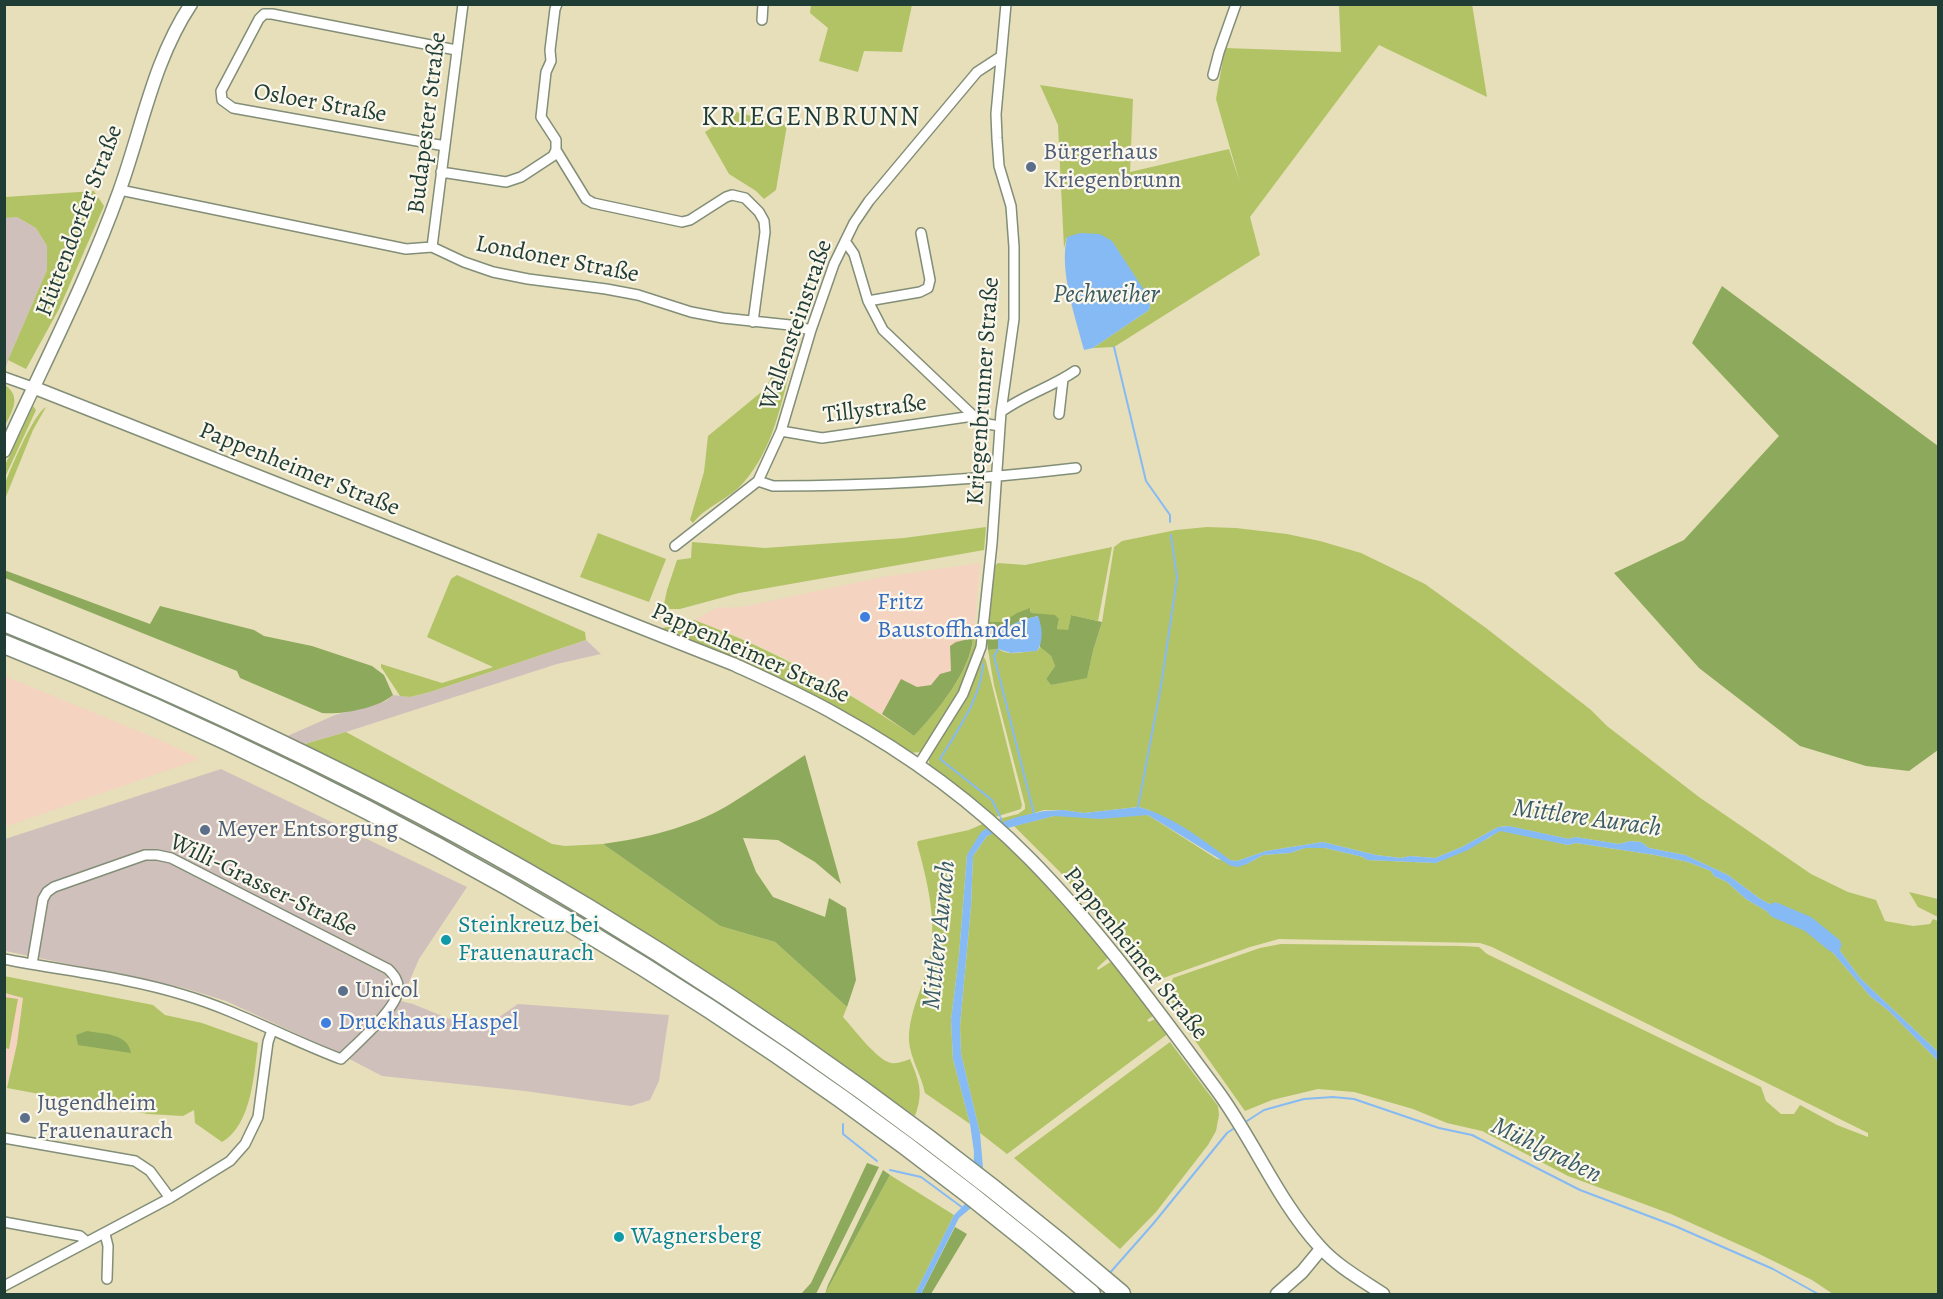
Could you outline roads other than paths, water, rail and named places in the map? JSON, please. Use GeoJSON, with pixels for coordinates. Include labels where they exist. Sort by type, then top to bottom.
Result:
{"type":"FeatureCollection","features":[{"type":"Feature","properties":{"kind":"highway"},"geometry":{"type":"LineString","coordinates":[[4,622],[106,664],[274,740],[379,792],[588,909],[795,1042],[898,1116],[985,1181],[1121,1294]]}},
{"type":"Feature","properties":{"kind":"highway"},"geometry":{"type":"LineString","coordinates":[[4,644],[104,685],[330,790],[448,852],[583,929],[675,987],[886,1132],[992,1213],[1091,1294]]}},
{"type":"Feature","properties":{"kind":"street","name":"Hüttendorfer Straße"},"geometry":{"type":"LineString","coordinates":[[4,451],[83,284],[120,190],[154,80],[170,42],[191,4]]}},
{"type":"Feature","properties":{"kind":"street","name":"Budapester Straße"},"geometry":{"type":"LineString","coordinates":[[432,247],[463,4]]}},
{"type":"Feature","properties":{"kind":"street"},"geometry":{"type":"LineString","coordinates":[[441,172],[506,182],[514,181],[553,156],[556,150],[556,140],[542,122],[541,113],[546,72],[551,61],[550,50],[557,4]]}},
{"type":"Feature","properties":{"kind":"street"},"geometry":{"type":"LineString","coordinates":[[762,20],[763,4]]}},
{"type":"Feature","properties":{"kind":"street","name":"Kriegenbrunner Straße"},"geometry":{"type":"LineString","coordinates":[[918,766],[963,694],[981,647],[992,543],[1001,412],[1014,319],[1014,247],[1011,206],[999,166],[997,138],[1000,57],[1006,4]]}},
{"type":"Feature","properties":{"kind":"street"},"geometry":{"type":"LineString","coordinates":[[1213,75],[1218,52],[1236,4]]}},
{"type":"Feature","properties":{"kind":"street","name":"Osloer Straße"},"geometry":{"type":"LineString","coordinates":[[445,146],[233,108],[225,103],[221,96],[222,87],[259,18],[264,14],[456,50]]}},
{"type":"Feature","properties":{"kind":"street","name":"Wallensteinstraße"},"geometry":{"type":"LineString","coordinates":[[675,546],[758,481],[781,431],[811,330],[834,264],[845,241],[869,201],[951,102],[977,72],[1000,57]]}},
{"type":"Feature","properties":{"kind":"street"},"geometry":{"type":"LineString","coordinates":[[556,150],[586,199],[593,203],[682,222],[690,220],[726,197],[736,195],[753,204],[765,227],[753,322]]}},
{"type":"Feature","properties":{"kind":"street","name":"Londoner Straße"},"geometry":{"type":"LineString","coordinates":[[120,190],[406,249],[432,247],[493,272],[638,295],[692,312],[753,322],[790,325],[811,330]]}},
{"type":"Feature","properties":{"kind":"street"},"geometry":{"type":"LineString","coordinates":[[868,301],[920,292],[928,288],[930,280],[921,233]]}},
{"type":"Feature","properties":{"kind":"street"},"geometry":{"type":"LineString","coordinates":[[845,241],[857,260],[868,301],[876,319],[891,339],[973,417],[981,423],[1000,426]]}},
{"type":"Feature","properties":{"kind":"street"},"geometry":{"type":"LineString","coordinates":[[1001,412],[1063,380],[1075,371]]}},
{"type":"Feature","properties":{"kind":"street"},"geometry":{"type":"LineString","coordinates":[[4,377],[34,388]]}},
{"type":"Feature","properties":{"kind":"street"},"geometry":{"type":"LineString","coordinates":[[1059,414],[1063,380]]}},
{"type":"Feature","properties":{"kind":"street","name":"Pappenheimer Straße"},"geometry":{"type":"LineString","coordinates":[[34,388],[733,664],[847,720],[918,766],[981,814],[1029,857],[1090,923],[1233,1113],[1290,1210],[1322,1249],[1383,1294]]}},
{"type":"Feature","properties":{"kind":"street","name":"Tillystraße"},"geometry":{"type":"LineString","coordinates":[[781,431],[822,438],[973,417]]}},
{"type":"Feature","properties":{"kind":"street"},"geometry":{"type":"LineString","coordinates":[[758,481],[773,486],[803,486],[996,477],[1076,468]]}},
{"type":"Feature","properties":{"kind":"street","name":"Willi-Grasser-Straße"},"geometry":{"type":"LineString","coordinates":[[4,959],[184,994],[341,1059],[386,1013],[397,996],[397,981],[388,969],[171,858],[157,855],[145,855],[54,887],[47,892],[43,899],[32,964]]}},
{"type":"Feature","properties":{"kind":"street"},"geometry":{"type":"LineString","coordinates":[[4,1286],[170,1198],[224,1166],[236,1156],[250,1136],[260,1107],[268,1042],[272,1030]]}},
{"type":"Feature","properties":{"kind":"street"},"geometry":{"type":"LineString","coordinates":[[4,1138],[135,1161],[150,1171],[170,1198]]}},
{"type":"Feature","properties":{"kind":"street"},"geometry":{"type":"LineString","coordinates":[[4,1222],[80,1236],[87,1242]]}},
{"type":"Feature","properties":{"kind":"street"},"geometry":{"type":"LineString","coordinates":[[105,1234],[108,1246],[107,1279]]}},
{"type":"Feature","properties":{"kind":"street"},"geometry":{"type":"LineString","coordinates":[[1277,1294],[1302,1272],[1322,1249]]}},
{"type":"Feature","properties":{"kind":"water","name":"Pechweiher"},"geometry":{"type":"Polygon","coordinates":[[[1080,233],[1100,234],[1112,241],[1148,296],[1150,306],[1149,310],[1093,348],[1084,350],[1069,294],[1065,264],[1067,237],[1080,233]]]}},
{"type":"Feature","properties":{"kind":"water"},"geometry":{"type":"Polygon","coordinates":[[[1038,616],[1042,634],[1037,651],[1011,653],[998,649],[998,634],[1017,622],[1038,616]]]}},
{"type":"Feature","properties":{"kind":"water"},"geometry":{"type":"Polygon","coordinates":[[[1138,807],[1174,822],[1230,860],[1237,861],[1266,851],[1323,842],[1376,855],[1435,858],[1462,847],[1498,827],[1509,826],[1569,839],[1575,837],[1619,844],[1630,841],[1641,842],[1649,848],[1685,855],[1728,875],[1759,898],[1835,944],[1860,978],[1938,1052],[1938,1061],[1889,1011],[1870,996],[1828,947],[1806,929],[1773,915],[1746,899],[1727,882],[1714,876],[1711,871],[1688,862],[1576,843],[1568,845],[1500,831],[1468,850],[1436,863],[1367,860],[1325,848],[1305,848],[1290,853],[1263,855],[1238,867],[1231,866],[1148,815],[1100,819],[1054,816],[1004,829],[987,836],[973,856],[971,906],[960,1026],[961,1054],[980,1133],[983,1168],[971,1208],[959,1218],[921,1294],[915,1294],[954,1215],[966,1203],[973,1176],[974,1152],[970,1124],[953,1059],[951,1020],[967,855],[981,832],[1017,817],[1044,811],[1063,810],[1084,813],[1138,807]]]}},
{"type":"Feature","properties":{"kind":"waterway"},"geometry":{"type":"LineString","coordinates":[[1114,347],[1146,481],[1170,515],[1170,522]]}},
{"type":"Feature","properties":{"kind":"waterway"},"geometry":{"type":"LineString","coordinates":[[1138,807],[1161,686],[1177,578],[1171,535]]}},
{"type":"Feature","properties":{"kind":"waterway"},"geometry":{"type":"LineString","coordinates":[[998,649],[994,656],[1034,814]]}},
{"type":"Feature","properties":{"kind":"waterway"},"geometry":{"type":"LineString","coordinates":[[983,664],[973,702],[940,759],[992,800],[1000,816]]}},
{"type":"Feature","properties":{"kind":"waterway"},"geometry":{"type":"LineString","coordinates":[[1001,818],[1001,823]]}},
{"type":"Feature","properties":{"kind":"waterway","name":"Mittlere Aurach"},"geometry":{"type":"LineString","coordinates":[[1775,910],[1808,924],[1834,945]]}},
{"type":"Feature","properties":{"kind":"waterway","name":"Mühlgraben"},"geometry":{"type":"LineString","coordinates":[[1247,1121],[1264,1110],[1304,1099],[1333,1097],[1354,1099],[1439,1128],[1472,1135],[1580,1190],[1675,1226],[1773,1269],[1818,1294]]}},
{"type":"Feature","properties":{"kind":"waterway"},"geometry":{"type":"LineString","coordinates":[[843,1124],[843,1134],[877,1161]]}},
{"type":"Feature","properties":{"kind":"waterway","name":"Mühlgraben"},"geometry":{"type":"LineString","coordinates":[[1108,1275],[1227,1133],[1233,1129]]}},
{"type":"Feature","properties":{"kind":"waterway"},"geometry":{"type":"LineString","coordinates":[[890,1170],[921,1177],[963,1208]]}},
{"type":"Feature","properties":{"kind":"place","name":"Bürgerhaus Kriegenbrunn"},"geometry":{"type":"Point","coordinates":[1031,167]}},
{"type":"Feature","properties":{"kind":"place","name":"Fritz Baustoffhandel"},"geometry":{"type":"Point","coordinates":[865,617]}},
{"type":"Feature","properties":{"kind":"place","name":"Meyer Entsorgung"},"geometry":{"type":"Point","coordinates":[205,830]}},
{"type":"Feature","properties":{"kind":"place","name":"Steinkreuz bei Frauenaurach"},"geometry":{"type":"Point","coordinates":[446,940]}},
{"type":"Feature","properties":{"kind":"place","name":"Unicol"},"geometry":{"type":"Point","coordinates":[343,991]}},
{"type":"Feature","properties":{"kind":"place","name":"Druckhaus Haspel"},"geometry":{"type":"Point","coordinates":[326,1023]}},
{"type":"Feature","properties":{"kind":"place","name":"Jugendheim Frauenaurach"},"geometry":{"type":"Point","coordinates":[25,1118]}},
{"type":"Feature","properties":{"kind":"place","name":"Wagnersberg"},"geometry":{"type":"Point","coordinates":[619,1237]}},
{"type":"Feature","properties":{"kind":"district","name":"KRIEGENBRUNN"},"geometry":{"type":"Point","coordinates":[811,118]}}]}
